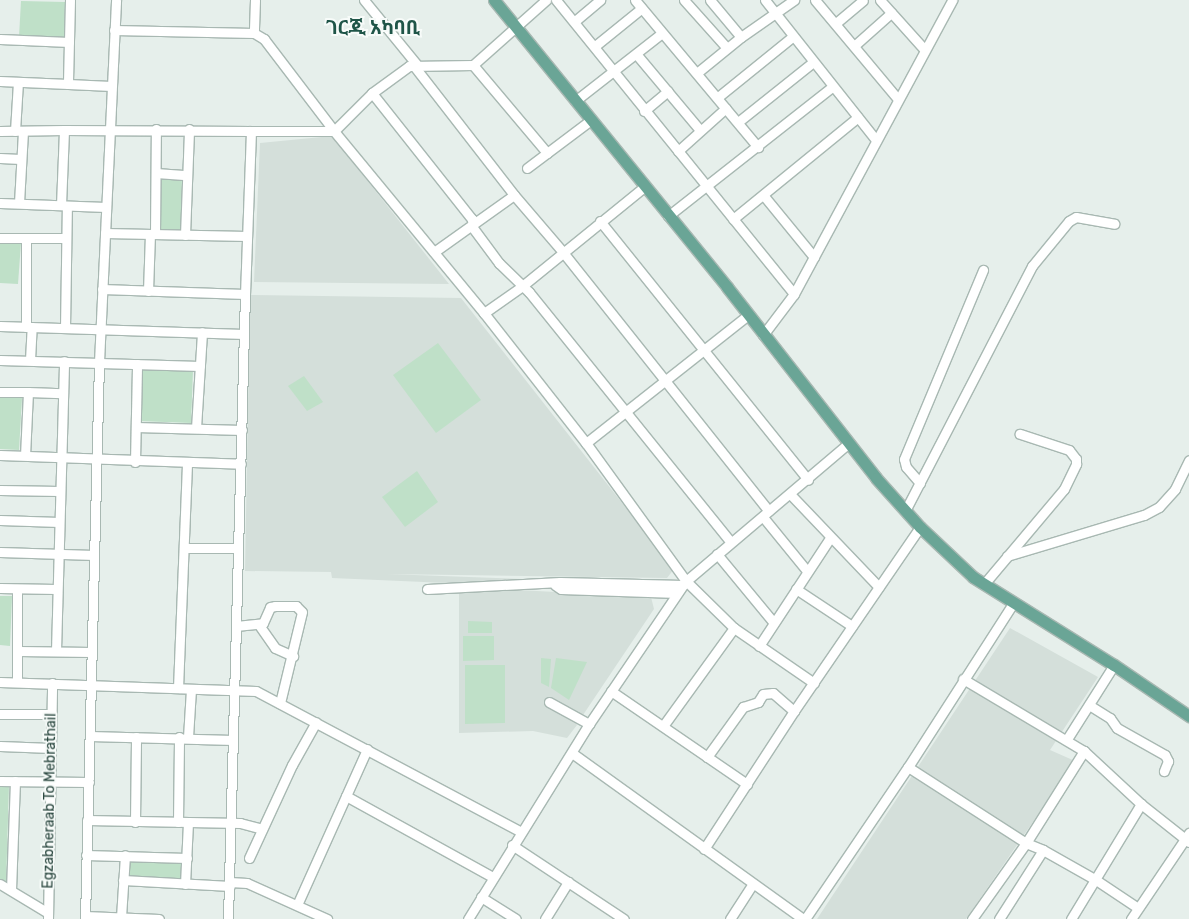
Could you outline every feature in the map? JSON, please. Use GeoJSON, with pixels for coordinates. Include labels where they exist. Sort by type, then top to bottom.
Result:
{"type":"FeatureCollection","features":[{"type":"Feature","properties":{"kind":"main road"},"geometry":{"type":"LineString","coordinates":[[494,0],[850,443],[920,527],[984,584],[1143,683],[1152,685],[1189,707]]}},
{"type":"Feature","properties":{"kind":"main road"},"geometry":{"type":"LineString","coordinates":[[1143,683],[1148,691],[1189,716]]}},
{"type":"Feature","properties":{"kind":"street"},"geometry":{"type":"LineString","coordinates":[[68,84],[70,0]]}},
{"type":"Feature","properties":{"kind":"street"},"geometry":{"type":"LineString","coordinates":[[116,0],[100,329],[85,917],[159,919]]}},
{"type":"Feature","properties":{"kind":"street"},"geometry":{"type":"LineString","coordinates":[[254,33],[255,0]]}},
{"type":"Feature","properties":{"kind":"street"},"geometry":{"type":"LineString","coordinates":[[364,0],[514,195],[562,250],[664,379],[807,571]]}},
{"type":"Feature","properties":{"kind":"street"},"geometry":{"type":"LineString","coordinates":[[0,131],[189,129],[334,131],[372,93],[404,69],[416,66],[473,65],[546,0]]}},
{"type":"Feature","properties":{"kind":"street"},"geometry":{"type":"LineString","coordinates":[[556,0],[575,21],[644,111],[794,294]]}},
{"type":"Feature","properties":{"kind":"street"},"geometry":{"type":"LineString","coordinates":[[635,0],[698,72],[758,148]]}},
{"type":"Feature","properties":{"kind":"street"},"geometry":{"type":"LineString","coordinates":[[684,0],[727,48]]}},
{"type":"Feature","properties":{"kind":"street"},"geometry":{"type":"LineString","coordinates":[[710,0],[741,37]]}},
{"type":"Feature","properties":{"kind":"street"},"geometry":{"type":"LineString","coordinates":[[765,0],[812,63],[876,140]]}},
{"type":"Feature","properties":{"kind":"street"},"geometry":{"type":"LineString","coordinates":[[698,72],[741,37],[794,0]]}},
{"type":"Feature","properties":{"kind":"street"},"geometry":{"type":"LineString","coordinates":[[815,0],[897,98]]}},
{"type":"Feature","properties":{"kind":"street"},"geometry":{"type":"LineString","coordinates":[[836,24],[863,0]]}},
{"type":"Feature","properties":{"kind":"street"},"geometry":{"type":"LineString","coordinates":[[880,0],[924,49]]}},
{"type":"Feature","properties":{"kind":"street"},"geometry":{"type":"LineString","coordinates":[[763,335],[794,294],[897,98],[950,4],[940,0]]}},
{"type":"Feature","properties":{"kind":"street"},"geometry":{"type":"LineString","coordinates":[[575,21],[595,1]]}},
{"type":"Feature","properties":{"kind":"street"},"geometry":{"type":"LineString","coordinates":[[594,46],[642,8]]}},
{"type":"Feature","properties":{"kind":"street"},"geometry":{"type":"LineString","coordinates":[[854,46],[891,13]]}},
{"type":"Feature","properties":{"kind":"street"},"geometry":{"type":"LineString","coordinates":[[114,30],[254,33],[264,39],[334,131],[484,313],[586,442],[685,583],[734,628],[814,683]]}},
{"type":"Feature","properties":{"kind":"street"},"geometry":{"type":"LineString","coordinates":[[575,101],[613,71],[638,55],[662,33]]}},
{"type":"Feature","properties":{"kind":"street"},"geometry":{"type":"LineString","coordinates":[[718,97],[792,37]]}},
{"type":"Feature","properties":{"kind":"street"},"geometry":{"type":"LineString","coordinates":[[0,40],[69,42]]}},
{"type":"Feature","properties":{"kind":"street"},"geometry":{"type":"LineString","coordinates":[[638,55],[700,130]]}},
{"type":"Feature","properties":{"kind":"street"},"geometry":{"type":"LineString","coordinates":[[738,122],[812,63]]}},
{"type":"Feature","properties":{"kind":"street"},"geometry":{"type":"LineString","coordinates":[[473,65],[547,153]]}},
{"type":"Feature","properties":{"kind":"street"},"geometry":{"type":"LineString","coordinates":[[0,81],[111,86]]}},
{"type":"Feature","properties":{"kind":"street"},"geometry":{"type":"LineString","coordinates":[[18,82],[19,203]]}},
{"type":"Feature","properties":{"kind":"street"},"geometry":{"type":"LineString","coordinates":[[668,216],[758,148],[832,87]]}},
{"type":"Feature","properties":{"kind":"street"},"geometry":{"type":"LineString","coordinates":[[644,111],[668,91]]}},
{"type":"Feature","properties":{"kind":"street"},"geometry":{"type":"LineString","coordinates":[[372,93],[473,224],[484,243],[521,288],[529,292],[731,542]]}},
{"type":"Feature","properties":{"kind":"street"},"geometry":{"type":"LineString","coordinates":[[678,152],[726,108]]}},
{"type":"Feature","properties":{"kind":"street"},"geometry":{"type":"LineString","coordinates":[[733,219],[764,196],[858,117]]}},
{"type":"Feature","properties":{"kind":"street"},"geometry":{"type":"LineString","coordinates":[[527,168],[591,120]]}},
{"type":"Feature","properties":{"kind":"street"},"geometry":{"type":"LineString","coordinates":[[148,291],[153,234],[156,129]]}},
{"type":"Feature","properties":{"kind":"street"},"geometry":{"type":"LineString","coordinates":[[185,235],[189,129]]}},
{"type":"Feature","properties":{"kind":"street"},"geometry":{"type":"LineString","coordinates":[[64,130],[65,328]]}},
{"type":"Feature","properties":{"kind":"street"},"geometry":{"type":"LineString","coordinates":[[228,919],[232,823],[236,548],[241,464],[251,131]]}},
{"type":"Feature","properties":{"kind":"street"},"geometry":{"type":"LineString","coordinates":[[0,158],[20,159]]}},
{"type":"Feature","properties":{"kind":"street"},"geometry":{"type":"LineString","coordinates":[[156,173],[187,175]]}},
{"type":"Feature","properties":{"kind":"street"},"geometry":{"type":"LineString","coordinates":[[484,313],[521,288],[562,250],[644,187]]}},
{"type":"Feature","properties":{"kind":"street"},"geometry":{"type":"LineString","coordinates":[[434,252],[514,195]]}},
{"type":"Feature","properties":{"kind":"street"},"geometry":{"type":"LineString","coordinates":[[764,196],[814,257]]}},
{"type":"Feature","properties":{"kind":"street"},"geometry":{"type":"LineString","coordinates":[[0,203],[106,207]]}},
{"type":"Feature","properties":{"kind":"street"},"geometry":{"type":"LineString","coordinates":[[905,511],[1032,266],[1068,221],[1076,218],[1114,224]]}},
{"type":"Feature","properties":{"kind":"street"},"geometry":{"type":"LineString","coordinates":[[600,221],[808,480]]}},
{"type":"Feature","properties":{"kind":"street"},"geometry":{"type":"LineString","coordinates":[[105,234],[247,236]]}},
{"type":"Feature","properties":{"kind":"street"},"geometry":{"type":"LineString","coordinates":[[0,238],[65,238]]}},
{"type":"Feature","properties":{"kind":"street"},"geometry":{"type":"LineString","coordinates":[[26,239],[30,360]]}},
{"type":"Feature","properties":{"kind":"street"},"geometry":{"type":"LineString","coordinates":[[920,483],[906,467],[904,459],[983,270]]}},
{"type":"Feature","properties":{"kind":"street"},"geometry":{"type":"LineString","coordinates":[[102,289],[245,294]]}},
{"type":"Feature","properties":{"kind":"street"},"geometry":{"type":"LineString","coordinates":[[586,442],[748,315]]}},
{"type":"Feature","properties":{"kind":"street"},"geometry":{"type":"LineString","coordinates":[[0,326],[244,334]]}},
{"type":"Feature","properties":{"kind":"street"},"geometry":{"type":"LineString","coordinates":[[196,428],[202,332]]}},
{"type":"Feature","properties":{"kind":"street"},"geometry":{"type":"LineString","coordinates":[[0,360],[200,366]]}},
{"type":"Feature","properties":{"kind":"street"},"geometry":{"type":"LineString","coordinates":[[56,651],[56,588],[64,361]]}},
{"type":"Feature","properties":{"kind":"street"},"geometry":{"type":"LineString","coordinates":[[135,462],[137,364]]}},
{"type":"Feature","properties":{"kind":"street"},"geometry":{"type":"LineString","coordinates":[[0,392],[62,393]]}},
{"type":"Feature","properties":{"kind":"street"},"geometry":{"type":"LineString","coordinates":[[25,456],[28,392]]}},
{"type":"Feature","properties":{"kind":"street"},"geometry":{"type":"LineString","coordinates":[[136,427],[242,430]]}},
{"type":"Feature","properties":{"kind":"street"},"geometry":{"type":"LineString","coordinates":[[984,584],[1064,489],[1076,459],[1069,450],[1020,434]]}},
{"type":"Feature","properties":{"kind":"street"},"geometry":{"type":"LineString","coordinates":[[468,919],[589,724],[685,583],[731,542],[791,496],[850,443]]}},
{"type":"Feature","properties":{"kind":"street"},"geometry":{"type":"LineString","coordinates":[[0,455],[135,462],[241,464]]}},
{"type":"Feature","properties":{"kind":"street"},"geometry":{"type":"LineString","coordinates":[[1007,556],[1144,515],[1159,507],[1175,489],[1189,460]]}},
{"type":"Feature","properties":{"kind":"street"},"geometry":{"type":"LineString","coordinates":[[178,688],[186,463]]}},
{"type":"Feature","properties":{"kind":"street"},"geometry":{"type":"LineString","coordinates":[[0,490],[59,491]]}},
{"type":"Feature","properties":{"kind":"street"},"geometry":{"type":"LineString","coordinates":[[791,496],[880,587]]}},
{"type":"Feature","properties":{"kind":"street"},"geometry":{"type":"LineString","coordinates":[[0,520],[59,522]]}},
{"type":"Feature","properties":{"kind":"street"},"geometry":{"type":"LineString","coordinates":[[704,849],[794,711],[920,527]]}},
{"type":"Feature","properties":{"kind":"street"},"geometry":{"type":"LineString","coordinates":[[759,646],[830,538]]}},
{"type":"Feature","properties":{"kind":"street"},"geometry":{"type":"LineString","coordinates":[[184,548],[236,548]]}},
{"type":"Feature","properties":{"kind":"street"},"geometry":{"type":"LineString","coordinates":[[0,552],[94,555]]}},
{"type":"Feature","properties":{"kind":"street"},"geometry":{"type":"LineString","coordinates":[[717,554],[774,623]]}},
{"type":"Feature","properties":{"kind":"street"},"geometry":{"type":"LineString","coordinates":[[427,589],[555,585],[560,582],[685,583]]}},
{"type":"Feature","properties":{"kind":"street"},"geometry":{"type":"LineString","coordinates":[[555,585],[561,589],[677,594]]}},
{"type":"Feature","properties":{"kind":"street"},"geometry":{"type":"LineString","coordinates":[[0,588],[56,588]]}},
{"type":"Feature","properties":{"kind":"street"},"geometry":{"type":"LineString","coordinates":[[16,682],[19,651],[18,589]]}},
{"type":"Feature","properties":{"kind":"street"},"geometry":{"type":"LineString","coordinates":[[796,589],[852,626]]}},
{"type":"Feature","properties":{"kind":"street"},"geometry":{"type":"LineString","coordinates":[[572,754],[752,885],[804,919],[908,768],[963,679],[1014,602]]}},
{"type":"Feature","properties":{"kind":"street"},"geometry":{"type":"LineString","coordinates":[[236,626],[259,625],[266,621],[270,607],[300,608],[302,621],[280,703]]}},
{"type":"Feature","properties":{"kind":"street"},"geometry":{"type":"LineString","coordinates":[[259,625],[275,648],[293,656]]}},
{"type":"Feature","properties":{"kind":"street"},"geometry":{"type":"LineString","coordinates":[[663,726],[734,628]]}},
{"type":"Feature","properties":{"kind":"street"},"geometry":{"type":"LineString","coordinates":[[19,651],[91,652]]}},
{"type":"Feature","properties":{"kind":"street"},"geometry":{"type":"LineString","coordinates":[[1067,739],[1114,665]]}},
{"type":"Feature","properties":{"kind":"street"},"geometry":{"type":"LineString","coordinates":[[963,679],[1084,750],[1140,804],[1188,838],[1132,919]]}},
{"type":"Feature","properties":{"kind":"street"},"geometry":{"type":"LineString","coordinates":[[0,682],[256,691],[521,832]]}},
{"type":"Feature","properties":{"kind":"street","name":"Egzabheraab To Mebrathail"},"geometry":{"type":"LineString","coordinates":[[48,916],[52,683]]}},
{"type":"Feature","properties":{"kind":"street"},"geometry":{"type":"LineString","coordinates":[[178,822],[184,737],[191,689]]}},
{"type":"Feature","properties":{"kind":"street"},"geometry":{"type":"LineString","coordinates":[[611,691],[747,784]]}},
{"type":"Feature","properties":{"kind":"street"},"geometry":{"type":"LineString","coordinates":[[708,756],[743,707],[758,702],[763,694],[773,693],[794,711]]}},
{"type":"Feature","properties":{"kind":"street"},"geometry":{"type":"LineString","coordinates":[[549,702],[589,724]]}},
{"type":"Feature","properties":{"kind":"street"},"geometry":{"type":"LineString","coordinates":[[1088,705],[1110,718],[1117,728],[1165,755],[1168,761],[1164,771]]}},
{"type":"Feature","properties":{"kind":"street"},"geometry":{"type":"LineString","coordinates":[[0,714],[52,714]]}},
{"type":"Feature","properties":{"kind":"street"},"geometry":{"type":"LineString","coordinates":[[249,858],[316,722]]}},
{"type":"Feature","properties":{"kind":"street"},"geometry":{"type":"LineString","coordinates":[[90,736],[184,737],[233,740]]}},
{"type":"Feature","properties":{"kind":"street"},"geometry":{"type":"LineString","coordinates":[[135,822],[136,737]]}},
{"type":"Feature","properties":{"kind":"street"},"geometry":{"type":"LineString","coordinates":[[0,746],[51,748]]}},
{"type":"Feature","properties":{"kind":"street"},"geometry":{"type":"LineString","coordinates":[[297,905],[367,749]]}},
{"type":"Feature","properties":{"kind":"street"},"geometry":{"type":"LineString","coordinates":[[972,919],[1026,844],[1084,750]]}},
{"type":"Feature","properties":{"kind":"street"},"geometry":{"type":"LineString","coordinates":[[908,768],[1026,844],[1043,850],[1096,880],[1138,908]]}},
{"type":"Feature","properties":{"kind":"street"},"geometry":{"type":"LineString","coordinates":[[0,781],[89,782]]}},
{"type":"Feature","properties":{"kind":"street"},"geometry":{"type":"LineString","coordinates":[[11,890],[15,781]]}},
{"type":"Feature","properties":{"kind":"street"},"geometry":{"type":"LineString","coordinates":[[346,796],[493,878]]}},
{"type":"Feature","properties":{"kind":"street"},"geometry":{"type":"LineString","coordinates":[[1071,919],[1140,804]]}},
{"type":"Feature","properties":{"kind":"street"},"geometry":{"type":"LineString","coordinates":[[87,820],[232,823],[262,829]]}},
{"type":"Feature","properties":{"kind":"street"},"geometry":{"type":"LineString","coordinates":[[185,884],[188,823]]}},
{"type":"Feature","properties":{"kind":"street"},"geometry":{"type":"LineString","coordinates":[[512,846],[624,919]]}},
{"type":"Feature","properties":{"kind":"street"},"geometry":{"type":"LineString","coordinates":[[999,919],[1043,850]]}},
{"type":"Feature","properties":{"kind":"street"},"geometry":{"type":"LineString","coordinates":[[86,855],[187,858]]}},
{"type":"Feature","properties":{"kind":"street"},"geometry":{"type":"LineString","coordinates":[[121,917],[125,856]]}},
{"type":"Feature","properties":{"kind":"street"},"geometry":{"type":"LineString","coordinates":[[123,880],[185,884],[247,883],[327,919]]}},
{"type":"Feature","properties":{"kind":"street"},"geometry":{"type":"LineString","coordinates":[[545,919],[568,882]]}},
{"type":"Feature","properties":{"kind":"street"},"geometry":{"type":"LineString","coordinates":[[0,884],[48,916]]}},
{"type":"Feature","properties":{"kind":"street"},"geometry":{"type":"LineString","coordinates":[[730,919],[752,885]]}},
{"type":"Feature","properties":{"kind":"street"},"geometry":{"type":"LineString","coordinates":[[481,897],[516,919]]}},
{"type":"Feature","properties":{"kind":"shaded area"},"geometry":{"type":"Polygon","coordinates":[[[332,136],[449,284],[254,282],[260,143],[332,136]]]}},
{"type":"Feature","properties":{"kind":"shaded area"},"geometry":{"type":"Polygon","coordinates":[[[250,295],[461,298],[674,569],[667,578],[387,574],[683,585],[677,593],[332,578],[331,572],[245,571],[250,295]]]}},
{"type":"Feature","properties":{"kind":"shaded area"},"geometry":{"type":"Polygon","coordinates":[[[498,589],[651,597],[654,609],[583,715],[576,715],[574,720],[577,725],[567,738],[533,731],[459,733],[459,591],[498,589]]]}},
{"type":"Feature","properties":{"kind":"shaded area"},"geometry":{"type":"Polygon","coordinates":[[[1010,628],[1098,677],[1050,750],[1075,761],[966,919],[817,919],[1010,628]]]}},
{"type":"Feature","properties":{"kind":"green space"},"geometry":{"type":"Polygon","coordinates":[[[21,1],[65,2],[64,39],[19,37],[21,1]]]}},
{"type":"Feature","properties":{"kind":"green space"},"geometry":{"type":"Polygon","coordinates":[[[156,176],[182,176],[181,233],[155,232],[156,176]]]}},
{"type":"Feature","properties":{"kind":"green space"},"geometry":{"type":"Polygon","coordinates":[[[0,242],[21,243],[18,284],[0,283],[0,242]]]}},
{"type":"Feature","properties":{"kind":"green space"},"geometry":{"type":"Polygon","coordinates":[[[438,343],[481,400],[436,433],[393,375],[438,343]]]}},
{"type":"Feature","properties":{"kind":"green space"},"geometry":{"type":"Polygon","coordinates":[[[141,367],[193,370],[191,423],[139,421],[141,367]]]}},
{"type":"Feature","properties":{"kind":"green space"},"geometry":{"type":"Polygon","coordinates":[[[304,376],[323,402],[307,411],[288,386],[304,376]]]}},
{"type":"Feature","properties":{"kind":"green space"},"geometry":{"type":"Polygon","coordinates":[[[0,397],[22,398],[19,450],[0,449],[0,397]]]}},
{"type":"Feature","properties":{"kind":"green space"},"geometry":{"type":"Polygon","coordinates":[[[417,471],[438,502],[405,527],[382,497],[417,471]]]}},
{"type":"Feature","properties":{"kind":"green space"},"geometry":{"type":"Polygon","coordinates":[[[0,596],[12,596],[10,646],[0,645],[0,596]]]}},
{"type":"Feature","properties":{"kind":"green space"},"geometry":{"type":"Polygon","coordinates":[[[468,621],[492,622],[492,633],[468,633],[468,621]]]}},
{"type":"Feature","properties":{"kind":"green space"},"geometry":{"type":"Polygon","coordinates":[[[463,636],[494,636],[494,660],[463,661],[463,636]]]}},
{"type":"Feature","properties":{"kind":"green space"},"geometry":{"type":"Polygon","coordinates":[[[541,658],[551,659],[549,687],[541,683],[541,658]]]}},
{"type":"Feature","properties":{"kind":"green space"},"geometry":{"type":"Polygon","coordinates":[[[556,658],[587,662],[569,700],[551,688],[556,658]]]}},
{"type":"Feature","properties":{"kind":"green space"},"geometry":{"type":"Polygon","coordinates":[[[465,665],[505,665],[505,723],[465,724],[465,665]]]}},
{"type":"Feature","properties":{"kind":"green space"},"geometry":{"type":"Polygon","coordinates":[[[0,784],[9,785],[6,885],[0,882],[0,784]]]}},
{"type":"Feature","properties":{"kind":"green space"},"geometry":{"type":"Polygon","coordinates":[[[124,859],[182,860],[182,883],[123,882],[124,859]]]}},
{"type":"Feature","properties":{"kind":"district","name":"ገርጂ አካባቢ"},"geometry":{"type":"Point","coordinates":[373,28]}}]}
